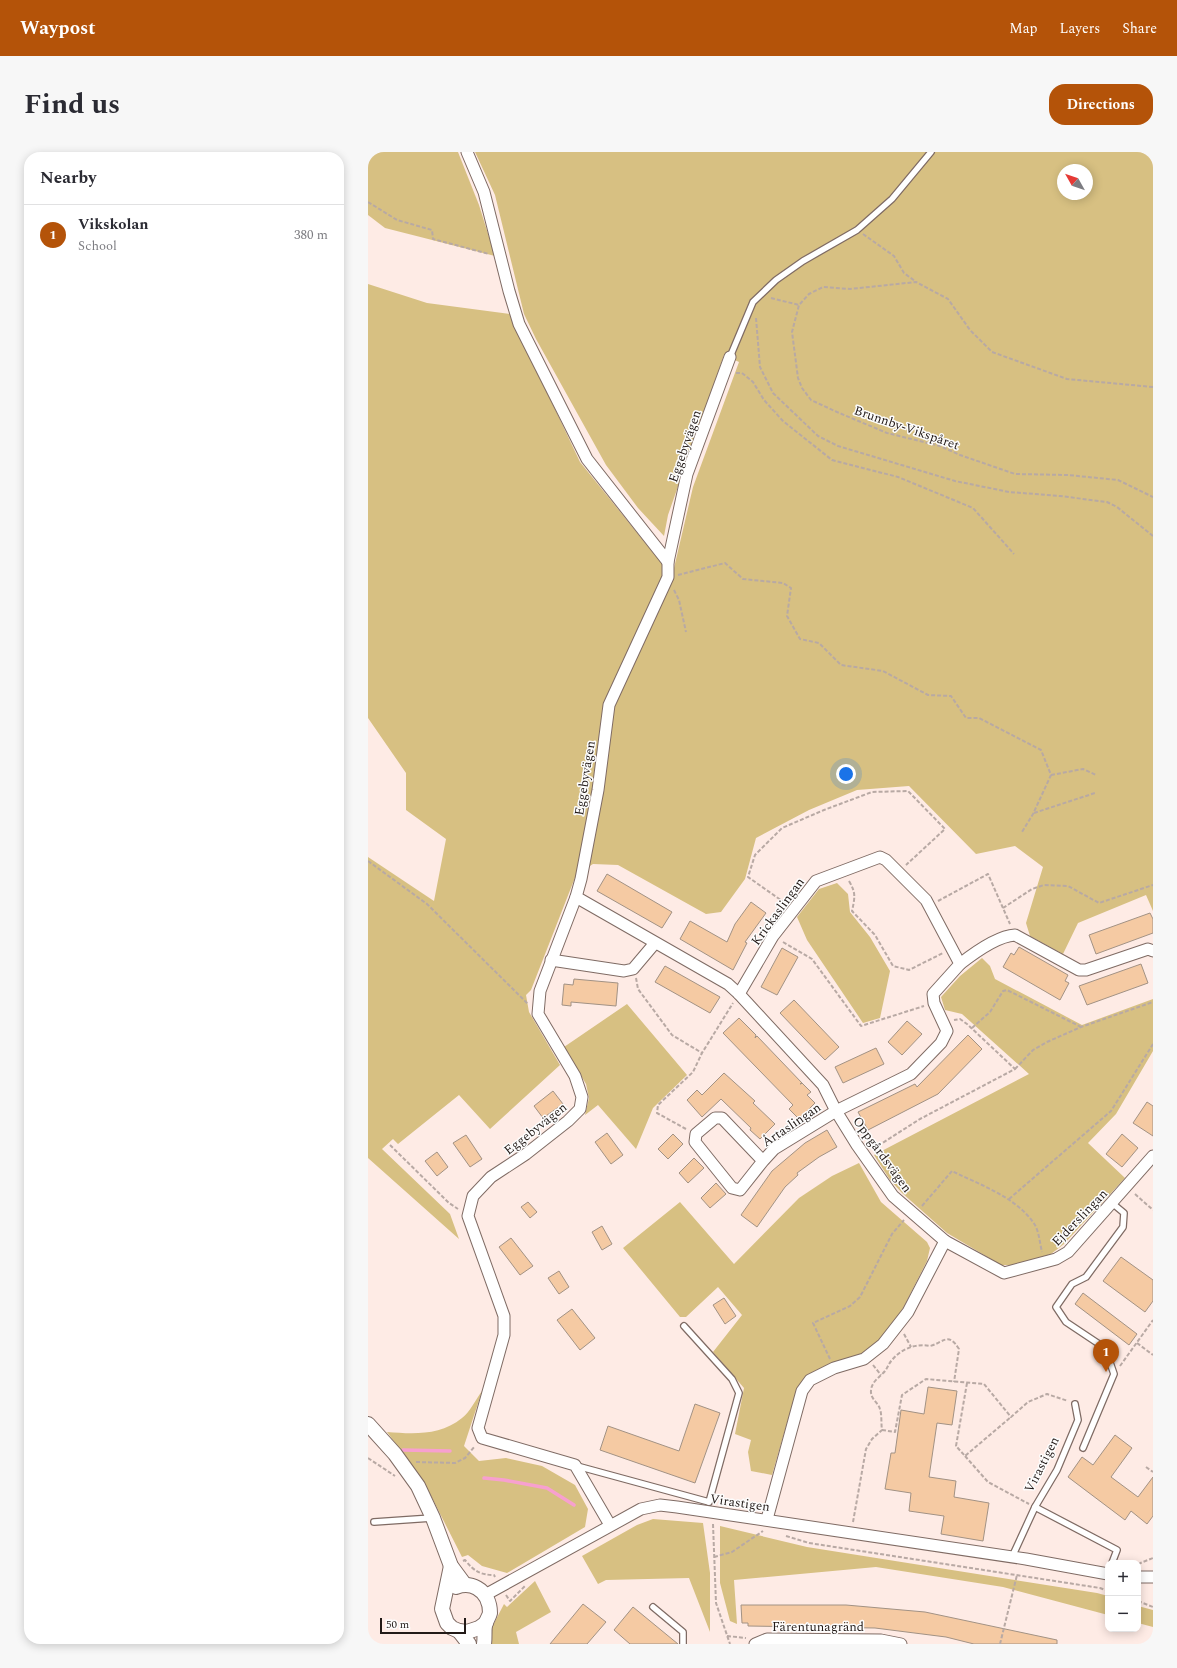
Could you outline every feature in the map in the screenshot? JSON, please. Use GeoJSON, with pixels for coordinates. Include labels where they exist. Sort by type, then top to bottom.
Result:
{"type":"FeatureCollection","features":[{"type":"Feature","properties":{"kind":"street"},"geometry":{"type":"LineString","coordinates":[[467,152],[484,192],[509,292],[519,324],[587,459],[668,562]]}},
{"type":"Feature","properties":{"kind":"street","name":"Eggebyvägen"},"geometry":{"type":"LineString","coordinates":[[468,1216],[473,1196],[491,1178],[526,1154],[580,1110],[582,1097],[575,1076],[538,1014],[540,991],[576,897],[581,879],[598,790],[609,705],[668,577],[668,562],[687,474],[730,357]]}},
{"type":"Feature","properties":{"kind":"street","name":"Krickaslingan"},"geometry":{"type":"LineString","coordinates":[[740,994],[773,936],[816,881],[880,857],[886,860],[899,872],[930,906],[960,964]]}},
{"type":"Feature","properties":{"kind":"street","name":"Oppgårdsvägen"},"geometry":{"type":"LineString","coordinates":[[576,897],[728,984],[740,994],[823,1085],[836,1111],[893,1196],[945,1241]]}},
{"type":"Feature","properties":{"kind":"street"},"geometry":{"type":"LineString","coordinates":[[836,1111],[911,1074],[941,1043],[947,1031],[945,1024],[934,1004],[933,994],[960,964],[971,956],[1007,936],[1015,935],[1079,970],[1086,970],[1148,949],[1153,951]]}},
{"type":"Feature","properties":{"kind":"street"},"geometry":{"type":"LineString","coordinates":[[551,960],[624,971],[633,969],[655,943]]}},
{"type":"Feature","properties":{"kind":"street","name":"Årtaslingan"},"geometry":{"type":"LineString","coordinates":[[763,1161],[722,1118],[714,1118],[696,1134],[695,1142],[732,1188],[740,1190],[774,1149],[836,1111]]}},
{"type":"Feature","properties":{"kind":"street","name":"Ejderslingan"},"geometry":{"type":"LineString","coordinates":[[945,1241],[1004,1273],[1056,1259],[1068,1252],[1153,1156]]}},
{"type":"Feature","properties":{"kind":"street"},"geometry":{"type":"LineString","coordinates":[[468,1216],[504,1316],[504,1335],[478,1428],[482,1438]]}},
{"type":"Feature","properties":{"kind":"street"},"geometry":{"type":"LineString","coordinates":[[766,1524],[802,1391],[810,1380],[834,1368],[864,1358],[883,1344],[908,1312],[945,1241]]}},
{"type":"Feature","properties":{"kind":"street"},"geometry":{"type":"LineString","coordinates":[[368,1424],[395,1454],[418,1486],[433,1518],[451,1566],[465,1585]]}},
{"type":"Feature","properties":{"kind":"street","name":"Virastigen"},"geometry":{"type":"LineString","coordinates":[[482,1438],[575,1465]]}},
{"type":"Feature","properties":{"kind":"street"},"geometry":{"type":"LineString","coordinates":[[575,1465],[610,1525]]}},
{"type":"Feature","properties":{"kind":"street","name":"Virastigen"},"geometry":{"type":"LineString","coordinates":[[486,1596],[610,1525],[641,1509],[660,1505],[712,1512],[766,1524],[1012,1557],[1105,1573]]}},
{"type":"Feature","properties":{"kind":"street"},"geometry":{"type":"LineString","coordinates":[[451,1566],[446,1595],[443,1602],[443,1617],[452,1628],[459,1631],[473,1631],[486,1623]]}},
{"type":"Feature","properties":{"kind":"street"},"geometry":{"type":"LineString","coordinates":[[1141,1577],[1153,1577]]}},
{"type":"Feature","properties":{"kind":"street"},"geometry":{"type":"LineString","coordinates":[[446,1595],[458,1586],[465,1585],[473,1586],[486,1596],[490,1612],[486,1623],[484,1644]]}},
{"type":"Feature","properties":{"kind":"street"},"geometry":{"type":"LineString","coordinates":[[459,1631],[469,1644]]}},
{"type":"Feature","properties":{"kind":"street","name":"Färentunagränd"},"geometry":{"type":"LineString","coordinates":[[753,1642],[767,1639],[881,1642],[901,1644]]}},
{"type":"Feature","properties":{"kind":"lane","name":"Eggebyvägen"},"geometry":{"type":"LineString","coordinates":[[730,357],[753,302],[776,280],[802,261],[857,230],[892,199],[931,152]]}},
{"type":"Feature","properties":{"kind":"lane"},"geometry":{"type":"LineString","coordinates":[[1083,1448],[1114,1374],[1105,1348],[1066,1322],[1056,1306],[1072,1284],[1086,1277],[1123,1227],[1124,1213],[1112,1203]]}},
{"type":"Feature","properties":{"kind":"lane","name":"Virastigen"},"geometry":{"type":"LineString","coordinates":[[575,1465],[712,1512],[739,1393],[732,1379],[684,1326]]}},
{"type":"Feature","properties":{"kind":"lane","name":"Virastigen"},"geometry":{"type":"LineString","coordinates":[[1012,1557],[1035,1507],[1057,1470],[1078,1420],[1075,1404]]}},
{"type":"Feature","properties":{"kind":"lane"},"geometry":{"type":"LineString","coordinates":[[1035,1507],[1116,1550],[1113,1560]]}},
{"type":"Feature","properties":{"kind":"lane"},"geometry":{"type":"LineString","coordinates":[[374,1522],[433,1518]]}},
{"type":"Feature","properties":{"kind":"lane"},"geometry":{"type":"LineString","coordinates":[[653,1607],[683,1632],[683,1644]]}},
{"type":"Feature","properties":{"kind":"path"},"geometry":{"type":"LineString","coordinates":[[368,202],[396,220],[432,230],[433,239],[495,256],[500,255]]}},
{"type":"Feature","properties":{"kind":"path"},"geometry":{"type":"LineString","coordinates":[[857,230],[894,256],[904,273],[916,282],[948,299],[970,330],[992,352],[1067,379],[1153,387]]}},
{"type":"Feature","properties":{"kind":"path","name":"Brunnby-Vikspåret"},"geometry":{"type":"LineString","coordinates":[[916,282],[850,289],[823,287],[809,294],[799,306],[792,332],[798,378],[802,388],[811,400],[887,433],[940,446],[960,455],[1015,474],[1118,480],[1153,497]]}},
{"type":"Feature","properties":{"kind":"path"},"geometry":{"type":"LineString","coordinates":[[799,306],[772,297],[753,302],[758,328],[760,367],[773,393],[818,436],[838,446],[955,481],[1009,492],[1107,502],[1117,507],[1153,536]]}},
{"type":"Feature","properties":{"kind":"path"},"geometry":{"type":"LineString","coordinates":[[725,371],[742,373],[753,382],[764,400],[783,421],[832,460],[898,477],[973,508],[1014,554]]}},
{"type":"Feature","properties":{"kind":"path"},"geometry":{"type":"LineString","coordinates":[[686,632],[680,600],[668,577],[725,564],[743,579],[783,583],[791,588],[787,616],[800,639],[819,643],[841,665],[883,671],[928,695],[952,696],[966,718],[979,718],[1041,750],[1052,775],[1033,814],[1022,832]]}},
{"type":"Feature","properties":{"kind":"path"},"geometry":{"type":"LineString","coordinates":[[1052,775],[1083,769],[1096,775]]}},
{"type":"Feature","properties":{"kind":"path"},"geometry":{"type":"LineString","coordinates":[[794,910],[748,877],[755,854],[782,828],[872,792],[908,792],[945,828],[899,872]]}},
{"type":"Feature","properties":{"kind":"path"},"geometry":{"type":"LineString","coordinates":[[1033,814],[1095,793]]}},
{"type":"Feature","properties":{"kind":"path"},"geometry":{"type":"LineString","coordinates":[[368,862],[428,904],[538,1014]]}},
{"type":"Feature","properties":{"kind":"path"},"geometry":{"type":"LineString","coordinates":[[843,871],[854,890],[855,898],[852,911],[875,935],[893,966],[909,970],[952,948]]}},
{"type":"Feature","properties":{"kind":"path"},"geometry":{"type":"LineString","coordinates":[[930,906],[988,874],[1015,935]]}},
{"type":"Feature","properties":{"kind":"path"},"geometry":{"type":"LineString","coordinates":[[1003,908],[1032,889],[1044,885],[1068,886],[1099,903],[1153,885]]}},
{"type":"Feature","properties":{"kind":"path"},"geometry":{"type":"LineString","coordinates":[[773,936],[812,959],[861,1026],[927,1006],[926,1001]]}},
{"type":"Feature","properties":{"kind":"path"},"geometry":{"type":"LineString","coordinates":[[631,977],[635,977],[640,973]]}},
{"type":"Feature","properties":{"kind":"path"},"geometry":{"type":"LineString","coordinates":[[635,977],[638,989],[672,1035],[702,1053]]}},
{"type":"Feature","properties":{"kind":"path"},"geometry":{"type":"LineString","coordinates":[[972,1028],[990,1012],[996,1003],[999,994],[1007,990],[1081,1027]]}},
{"type":"Feature","properties":{"kind":"path"},"geometry":{"type":"LineString","coordinates":[[696,1134],[656,1113],[658,1105],[693,1072],[702,1053],[740,994]]}},
{"type":"Feature","properties":{"kind":"path"},"geometry":{"type":"LineString","coordinates":[[864,1154],[920,1119],[1015,1069],[1033,1050],[1047,1042],[1081,1027],[1153,1002]]}},
{"type":"Feature","properties":{"kind":"path"},"geometry":{"type":"LineString","coordinates":[[945,1024],[960,1019],[972,1028],[1015,1069]]}},
{"type":"Feature","properties":{"kind":"path"},"geometry":{"type":"LineString","coordinates":[[1009,1199],[1111,1111],[1153,1044]]}},
{"type":"Feature","properties":{"kind":"path"},"geometry":{"type":"LineString","coordinates":[[390,1144],[449,1203],[468,1216]]}},
{"type":"Feature","properties":{"kind":"path"},"geometry":{"type":"LineString","coordinates":[[834,1368],[813,1323],[850,1306],[860,1297],[892,1234],[904,1220],[922,1206],[952,1171],[1009,1199],[1036,1226],[1044,1262]]}},
{"type":"Feature","properties":{"kind":"path"},"geometry":{"type":"LineString","coordinates":[[1126,1186],[1153,1210]]}},
{"type":"Feature","properties":{"kind":"path"},"geometry":{"type":"LineString","coordinates":[[1114,1374],[1153,1320]]}},
{"type":"Feature","properties":{"kind":"path"},"geometry":{"type":"LineString","coordinates":[[899,1338],[907,1329]]}},
{"type":"Feature","properties":{"kind":"path"},"geometry":{"type":"LineString","coordinates":[[904,1333],[911,1347]]}},
{"type":"Feature","properties":{"kind":"path"},"geometry":{"type":"LineString","coordinates":[[882,1430],[880,1408],[872,1398],[871,1390],[874,1382],[898,1353],[911,1347],[934,1345],[942,1340],[952,1341],[959,1349],[954,1382]]}},
{"type":"Feature","properties":{"kind":"path"},"geometry":{"type":"LineString","coordinates":[[1137,1343],[1153,1355]]}},
{"type":"Feature","properties":{"kind":"path"},"geometry":{"type":"LineString","coordinates":[[871,1363],[881,1375]]}},
{"type":"Feature","properties":{"kind":"path"},"geometry":{"type":"LineString","coordinates":[[882,1430],[895,1432],[902,1395],[926,1379],[984,1384],[1010,1417]]}},
{"type":"Feature","properties":{"kind":"path"},"geometry":{"type":"LineString","coordinates":[[967,1383],[956,1446],[988,1482],[1035,1507]]}},
{"type":"Feature","properties":{"kind":"path"},"geometry":{"type":"LineString","coordinates":[[964,1456],[1028,1402],[1047,1394],[1075,1404]]}},
{"type":"Feature","properties":{"kind":"path"},"geometry":{"type":"LineString","coordinates":[[847,1520],[853,1522],[866,1448],[872,1439],[882,1430]]}},
{"type":"Feature","properties":{"kind":"path"},"geometry":{"type":"LineString","coordinates":[[390,1473],[403,1466],[418,1462],[435,1464],[455,1463],[465,1458],[482,1438]]}},
{"type":"Feature","properties":{"kind":"path"},"geometry":{"type":"LineString","coordinates":[[1146,1467],[1153,1472]]}},
{"type":"Feature","properties":{"kind":"path"},"geometry":{"type":"LineString","coordinates":[[712,1512],[716,1603],[730,1644]]}},
{"type":"Feature","properties":{"kind":"path"},"geometry":{"type":"LineString","coordinates":[[714,1557],[732,1552],[766,1524]]}},
{"type":"Feature","properties":{"kind":"path"},"geometry":{"type":"LineString","coordinates":[[759,1528],[766,1524]]}},
{"type":"Feature","properties":{"kind":"path"},"geometry":{"type":"LineString","coordinates":[[782,1534],[808,1543],[1105,1590]]}},
{"type":"Feature","properties":{"kind":"path"},"geometry":{"type":"LineString","coordinates":[[1141,1563],[1153,1558]]}},
{"type":"Feature","properties":{"kind":"path"},"geometry":{"type":"LineString","coordinates":[[1000,1644],[1017,1575]]}},
{"type":"Feature","properties":{"kind":"path"},"geometry":{"type":"LineString","coordinates":[[1141,1603],[1153,1607]]}},
{"type":"Feature","properties":{"kind":"path"},"geometry":{"type":"LineString","coordinates":[[727,1636],[745,1638],[753,1642]]}},
{"type":"Feature","properties":{"kind":"shaded area"},"geometry":{"type":"Polygon","coordinates":[[[368,152],[458,152],[479,205],[495,256],[385,228],[368,215],[368,152]]]}},
{"type":"Feature","properties":{"kind":"shaded area"},"geometry":{"type":"Polygon","coordinates":[[[475,152],[1153,152],[1153,911],[1146,895],[1078,923],[1063,954],[1030,936],[1026,923],[1043,867],[1015,846],[976,854],[909,786],[857,790],[809,810],[756,838],[745,879],[721,912],[706,914],[618,865],[593,864],[576,875],[531,990],[526,995],[529,1012],[560,1065],[490,1129],[459,1095],[398,1144],[393,1139],[382,1149],[450,1214],[459,1239],[368,1158],[368,857],[434,901],[446,839],[406,810],[406,773],[368,718],[368,284],[427,303],[510,314],[580,462],[655,555],[674,568],[693,487],[739,362],[724,355],[668,515],[664,536],[638,508],[606,465],[536,339],[524,314],[495,195],[475,152]]]}},
{"type":"Feature","properties":{"kind":"shaded area"},"geometry":{"type":"Polygon","coordinates":[[[837,883],[848,894],[850,912],[870,937],[890,971],[880,1018],[863,1023],[807,940],[797,917],[819,889],[837,883]]]}},
{"type":"Feature","properties":{"kind":"shaded area"},"geometry":{"type":"Polygon","coordinates":[[[982,958],[990,966],[995,979],[1082,1025],[1153,999],[1153,1051],[1116,1114],[1088,1143],[1125,1178],[1064,1244],[1051,1254],[1014,1265],[1001,1265],[947,1233],[902,1193],[890,1180],[874,1155],[1029,1074],[962,1014],[945,1010],[941,997],[960,976],[982,958]]]}},
{"type":"Feature","properties":{"kind":"shaded area"},"geometry":{"type":"Polygon","coordinates":[[[627,1004],[687,1075],[653,1108],[636,1149],[598,1105],[585,1115],[589,1098],[586,1084],[564,1047],[627,1004]]]}},
{"type":"Feature","properties":{"kind":"shaded area"},"geometry":{"type":"Polygon","coordinates":[[[859,1163],[881,1202],[927,1242],[930,1248],[927,1261],[898,1318],[878,1341],[863,1353],[807,1377],[797,1388],[772,1475],[751,1471],[748,1452],[751,1440],[735,1434],[744,1388],[713,1352],[742,1315],[718,1287],[686,1317],[680,1317],[623,1248],[680,1202],[734,1264],[799,1198],[832,1176],[859,1163]]]}},
{"type":"Feature","properties":{"kind":"shaded area"},"geometry":{"type":"Polygon","coordinates":[[[482,1391],[464,1446],[479,1461],[506,1458],[542,1466],[575,1485],[588,1509],[585,1527],[507,1573],[482,1566],[468,1555],[462,1557],[424,1482],[387,1432],[416,1433],[435,1431],[445,1428],[454,1424],[465,1415],[482,1391]]]}},
{"type":"Feature","properties":{"kind":"shaded area"},"geometry":{"type":"Polygon","coordinates":[[[653,1519],[703,1523],[710,1573],[710,1632],[689,1578],[606,1580],[598,1584],[582,1556],[637,1525],[653,1519]]]}},
{"type":"Feature","properties":{"kind":"shaded area"},"geometry":{"type":"Polygon","coordinates":[[[720,1526],[807,1547],[1097,1593],[1105,1595],[1105,1614],[1003,1587],[876,1567],[734,1580],[737,1624],[730,1621],[720,1583],[720,1526]]]}},
{"type":"Feature","properties":{"kind":"shaded area"},"geometry":{"type":"Polygon","coordinates":[[[535,1581],[551,1612],[516,1632],[519,1644],[492,1644],[490,1631],[504,1604],[507,1607],[535,1581]]]}},
{"type":"Feature","properties":{"kind":"shaded area"},"geometry":{"type":"Polygon","coordinates":[[[1141,1607],[1153,1610],[1153,1627],[1141,1624],[1141,1607]]]}},
{"type":"Feature","properties":{"kind":"building"},"geometry":{"type":"Polygon","coordinates":[[[607,874],[672,912],[662,928],[597,891],[607,874]]]}},
{"type":"Feature","properties":{"kind":"building"},"geometry":{"type":"Polygon","coordinates":[[[751,902],[766,913],[745,942],[747,943],[733,970],[680,939],[690,921],[727,942],[735,924],[751,902]]]}},
{"type":"Feature","properties":{"kind":"building"},"geometry":{"type":"Polygon","coordinates":[[[1150,913],[1153,919],[1153,933],[1096,954],[1089,935],[1150,913]]]}},
{"type":"Feature","properties":{"kind":"building"},"geometry":{"type":"Polygon","coordinates":[[[1019,947],[1068,975],[1065,981],[1069,983],[1060,1000],[1003,967],[1011,953],[1014,955],[1019,947]]]}},
{"type":"Feature","properties":{"kind":"building"},"geometry":{"type":"Polygon","coordinates":[[[782,948],[798,957],[777,995],[761,987],[782,948]]]}},
{"type":"Feature","properties":{"kind":"building"},"geometry":{"type":"Polygon","coordinates":[[[1141,964],[1148,983],[1087,1005],[1079,986],[1141,964]]]}},
{"type":"Feature","properties":{"kind":"building"},"geometry":{"type":"Polygon","coordinates":[[[665,966],[720,997],[710,1013],[655,982],[665,966]]]}},
{"type":"Feature","properties":{"kind":"building"},"geometry":{"type":"Polygon","coordinates":[[[574,979],[618,983],[616,1006],[571,1002],[571,1006],[562,1005],[564,984],[573,985],[574,979]]]}},
{"type":"Feature","properties":{"kind":"building"},"geometry":{"type":"Polygon","coordinates":[[[794,1000],[839,1047],[825,1060],[780,1013],[794,1000]]]}},
{"type":"Feature","properties":{"kind":"building"},"geometry":{"type":"Polygon","coordinates":[[[739,1018],[756,1035],[755,1038],[757,1036],[811,1092],[807,1095],[815,1103],[799,1119],[789,1109],[793,1105],[723,1033],[739,1018]]]}},
{"type":"Feature","properties":{"kind":"building"},"geometry":{"type":"Polygon","coordinates":[[[907,1021],[922,1034],[902,1055],[888,1042],[907,1021]]]}},
{"type":"Feature","properties":{"kind":"building"},"geometry":{"type":"Polygon","coordinates":[[[968,1035],[982,1049],[938,1094],[868,1130],[858,1112],[915,1084],[917,1087],[968,1035]]]}},
{"type":"Feature","properties":{"kind":"building"},"geometry":{"type":"Polygon","coordinates":[[[876,1048],[884,1064],[843,1083],[835,1067],[876,1048]]]}},
{"type":"Feature","properties":{"kind":"building"},"geometry":{"type":"Polygon","coordinates":[[[724,1073],[755,1101],[753,1103],[775,1124],[760,1139],[750,1130],[751,1128],[721,1099],[702,1117],[687,1100],[697,1090],[702,1095],[724,1073]]]}},
{"type":"Feature","properties":{"kind":"building"},"geometry":{"type":"Polygon","coordinates":[[[553,1091],[563,1104],[543,1118],[534,1106],[553,1091]]]}},
{"type":"Feature","properties":{"kind":"building"},"geometry":{"type":"Polygon","coordinates":[[[1147,1102],[1153,1106],[1153,1136],[1133,1123],[1147,1102]]]}},
{"type":"Feature","properties":{"kind":"building"},"geometry":{"type":"Polygon","coordinates":[[[827,1130],[837,1147],[819,1157],[797,1173],[798,1175],[785,1187],[757,1227],[741,1215],[772,1171],[805,1143],[827,1130]]]}},
{"type":"Feature","properties":{"kind":"building"},"geometry":{"type":"Polygon","coordinates":[[[607,1133],[623,1155],[611,1164],[595,1142],[607,1133]]]}},
{"type":"Feature","properties":{"kind":"building"},"geometry":{"type":"Polygon","coordinates":[[[673,1134],[683,1144],[668,1159],[658,1149],[673,1134]]]}},
{"type":"Feature","properties":{"kind":"building"},"geometry":{"type":"Polygon","coordinates":[[[1122,1134],[1138,1148],[1122,1167],[1106,1154],[1122,1134]]]}},
{"type":"Feature","properties":{"kind":"building"},"geometry":{"type":"Polygon","coordinates":[[[466,1135],[482,1159],[470,1167],[453,1143],[466,1135]]]}},
{"type":"Feature","properties":{"kind":"building"},"geometry":{"type":"Polygon","coordinates":[[[437,1152],[448,1167],[437,1176],[425,1161],[437,1152]]]}},
{"type":"Feature","properties":{"kind":"building"},"geometry":{"type":"Polygon","coordinates":[[[694,1158],[704,1168],[688,1183],[679,1173],[694,1158]]]}},
{"type":"Feature","properties":{"kind":"building"},"geometry":{"type":"Polygon","coordinates":[[[716,1183],[726,1194],[710,1208],[701,1198],[716,1183]]]}},
{"type":"Feature","properties":{"kind":"building"},"geometry":{"type":"Polygon","coordinates":[[[528,1202],[537,1212],[530,1218],[521,1207],[528,1202]]]}},
{"type":"Feature","properties":{"kind":"building"},"geometry":{"type":"Polygon","coordinates":[[[602,1226],[612,1244],[602,1250],[592,1232],[602,1226]]]}},
{"type":"Feature","properties":{"kind":"building"},"geometry":{"type":"Polygon","coordinates":[[[511,1238],[533,1266],[520,1275],[499,1247],[511,1238]]]}},
{"type":"Feature","properties":{"kind":"building"},"geometry":{"type":"Polygon","coordinates":[[[1121,1257],[1153,1280],[1153,1301],[1145,1312],[1103,1281],[1121,1257]]]}},
{"type":"Feature","properties":{"kind":"building"},"geometry":{"type":"Polygon","coordinates":[[[559,1271],[569,1287],[559,1294],[548,1278],[559,1271]]]}},
{"type":"Feature","properties":{"kind":"building"},"geometry":{"type":"Polygon","coordinates":[[[1083,1293],[1137,1334],[1129,1345],[1075,1304],[1083,1293]]]}},
{"type":"Feature","properties":{"kind":"building"},"geometry":{"type":"Polygon","coordinates":[[[724,1298],[736,1316],[725,1324],[713,1305],[724,1298]]]}},
{"type":"Feature","properties":{"kind":"building"},"geometry":{"type":"Polygon","coordinates":[[[572,1309],[595,1338],[580,1350],[557,1320],[572,1309]]]}},
{"type":"Feature","properties":{"kind":"building"},"geometry":{"type":"Polygon","coordinates":[[[928,1387],[957,1391],[952,1425],[937,1423],[929,1477],[956,1481],[954,1497],[989,1503],[983,1541],[941,1534],[944,1516],[909,1511],[911,1493],[885,1489],[891,1453],[895,1453],[901,1410],[924,1414],[928,1387]]]}},
{"type":"Feature","properties":{"kind":"building"},"geometry":{"type":"Polygon","coordinates":[[[695,1404],[720,1413],[695,1483],[600,1450],[608,1426],[679,1451],[695,1404]]]}},
{"type":"Feature","properties":{"kind":"building"},"geometry":{"type":"Polygon","coordinates":[[[1115,1435],[1132,1448],[1111,1477],[1138,1497],[1153,1477],[1153,1516],[1147,1524],[1131,1511],[1125,1520],[1068,1477],[1082,1457],[1093,1465],[1115,1435]]]}},
{"type":"Feature","properties":{"kind":"building"},"geometry":{"type":"Polygon","coordinates":[[[583,1604],[606,1622],[587,1644],[550,1644],[583,1604]]]}},
{"type":"Feature","properties":{"kind":"building"},"geometry":{"type":"Polygon","coordinates":[[[741,1605],[846,1605],[925,1612],[1057,1640],[1057,1644],[974,1644],[946,1637],[875,1628],[748,1626],[748,1623],[742,1623],[741,1605]]]}},
{"type":"Feature","properties":{"kind":"building"},"geometry":{"type":"Polygon","coordinates":[[[633,1607],[678,1644],[630,1644],[614,1630],[633,1607]]]}},
{"type":"Feature","properties":{"kind":"waterway"},"geometry":{"type":"LineString","coordinates":[[403,1450],[450,1451]]}},
{"type":"Feature","properties":{"kind":"waterway"},"geometry":{"type":"LineString","coordinates":[[484,1478],[547,1488],[574,1505]]}},
{"type":"Feature","properties":{"kind":"place","name":"Vikskolan"},"geometry":{"type":"Point","coordinates":[1106,1372]}}]}
